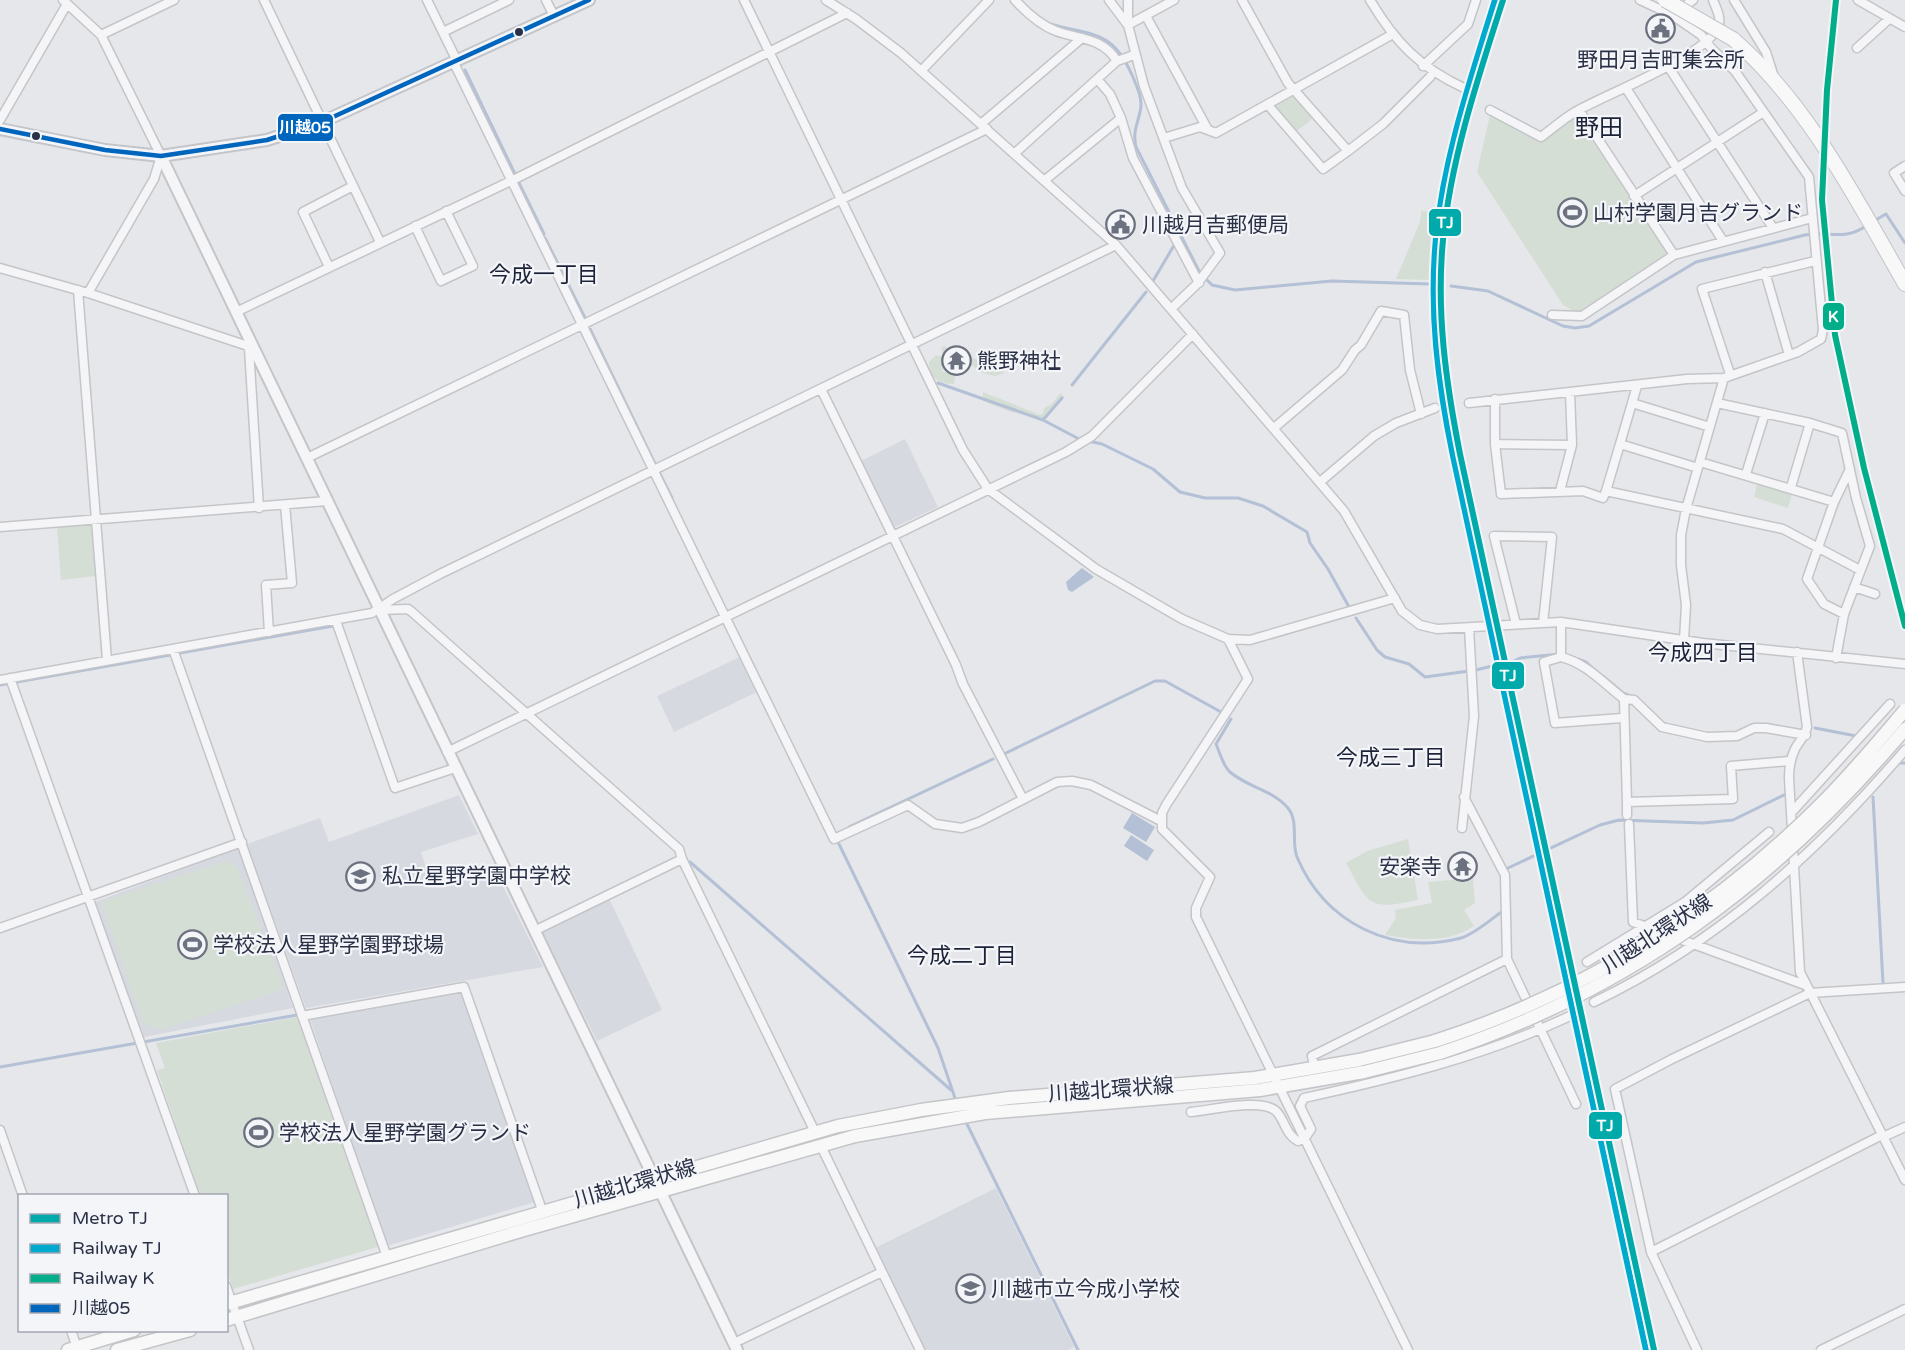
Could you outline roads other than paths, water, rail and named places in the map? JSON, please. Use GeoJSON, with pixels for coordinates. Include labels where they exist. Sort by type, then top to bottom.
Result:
{"type":"FeatureCollection","features":[{"type":"Feature","properties":{"kind":"main road"},"geometry":{"type":"LineString","coordinates":[[1665,0],[1733,39],[1774,77],[1799,110],[1901,278]]}},
{"type":"Feature","properties":{"kind":"main road","name":"川越北環状線"},"geometry":{"type":"LineString","coordinates":[[232,1318],[855,1136],[985,1113],[1278,1087],[1364,1072],[1438,1047],[1581,982],[1630,955],[1707,904],[1817,808],[1905,710]]}},
{"type":"Feature","properties":{"kind":"main road","name":"川越北環状線"},"geometry":{"type":"LineString","coordinates":[[229,1303],[815,1132],[921,1110],[1009,1098],[1272,1076],[1438,1047],[1497,1033],[1565,1003],[1636,965],[1714,914],[1827,816],[1905,729]]}},
{"type":"Feature","properties":{"kind":"main road"},"geometry":{"type":"LineString","coordinates":[[72,1349],[127,1332]]}},
{"type":"Feature","properties":{"kind":"main road"},"geometry":{"type":"LineString","coordinates":[[117,1350],[183,1332]]}},
{"type":"Feature","properties":{"kind":"street"},"geometry":{"type":"LineString","coordinates":[[101,35],[174,0]]}},
{"type":"Feature","properties":{"kind":"street"},"geometry":{"type":"LineString","coordinates":[[264,0],[380,242]]}},
{"type":"Feature","properties":{"kind":"street"},"geometry":{"type":"LineString","coordinates":[[427,0],[724,617],[834,839],[908,806],[935,824],[962,828],[970,826],[1057,782],[1082,782],[1100,788],[1161,821]]}},
{"type":"Feature","properties":{"kind":"street"},"geometry":{"type":"LineString","coordinates":[[443,32],[509,0]]}},
{"type":"Feature","properties":{"kind":"street"},"geometry":{"type":"LineString","coordinates":[[546,0],[554,16]]}},
{"type":"Feature","properties":{"kind":"street"},"geometry":{"type":"LineString","coordinates":[[0,129],[105,150],[161,156],[267,140],[322,123],[589,0]]}},
{"type":"Feature","properties":{"kind":"street"},"geometry":{"type":"LineString","coordinates":[[744,0],[963,450],[988,489],[1096,569],[1167,612],[1228,639],[1250,640],[1395,598]]}},
{"type":"Feature","properties":{"kind":"street"},"geometry":{"type":"LineString","coordinates":[[825,0],[847,13],[921,70],[1116,245],[1344,511],[1395,598],[1409,618],[1420,625],[1437,628],[1469,628],[1561,622],[1684,640],[1905,664]]}},
{"type":"Feature","properties":{"kind":"street"},"geometry":{"type":"LineString","coordinates":[[921,70],[988,0]]}},
{"type":"Feature","properties":{"kind":"street"},"geometry":{"type":"LineString","coordinates":[[1015,0],[1027,13],[1054,31],[1107,47],[1117,61]]}},
{"type":"Feature","properties":{"kind":"street"},"geometry":{"type":"LineString","coordinates":[[1109,0],[1128,25]]}},
{"type":"Feature","properties":{"kind":"street"},"geometry":{"type":"LineString","coordinates":[[1128,0],[1128,25],[1134,55],[1182,188],[1220,253],[1199,283],[1171,309]]}},
{"type":"Feature","properties":{"kind":"street"},"geometry":{"type":"LineString","coordinates":[[1128,25],[1174,0]]}},
{"type":"Feature","properties":{"kind":"street"},"geometry":{"type":"LineString","coordinates":[[1242,0],[1293,90],[1348,152]]}},
{"type":"Feature","properties":{"kind":"street"},"geometry":{"type":"LineString","coordinates":[[1370,0],[1393,34],[1424,66],[1464,88]]}},
{"type":"Feature","properties":{"kind":"street"},"geometry":{"type":"LineString","coordinates":[[1424,66],[1468,24],[1476,0]]}},
{"type":"Feature","properties":{"kind":"street"},"geometry":{"type":"LineString","coordinates":[[1469,403],[1727,376],[1789,355],[1821,339],[1823,330],[1809,177],[1762,113],[1735,71],[1694,27],[1640,0]]}},
{"type":"Feature","properties":{"kind":"street"},"geometry":{"type":"LineString","coordinates":[[1672,15],[1693,0]]}},
{"type":"Feature","properties":{"kind":"street"},"geometry":{"type":"LineString","coordinates":[[1490,110],[1541,137],[1579,110],[1668,66],[1705,40],[1718,28],[1719,16],[1713,0]]}},
{"type":"Feature","properties":{"kind":"street"},"geometry":{"type":"LineString","coordinates":[[1734,0],[1766,52],[1774,77]]}},
{"type":"Feature","properties":{"kind":"street"},"geometry":{"type":"LineString","coordinates":[[1862,1],[1905,27]]}},
{"type":"Feature","properties":{"kind":"street"},"geometry":{"type":"LineString","coordinates":[[0,120],[65,2],[101,35],[735,1347],[882,1272]]}},
{"type":"Feature","properties":{"kind":"street"},"geometry":{"type":"LineString","coordinates":[[236,312],[513,180],[847,13]]}},
{"type":"Feature","properties":{"kind":"street"},"geometry":{"type":"LineString","coordinates":[[1146,15],[1208,130]]}},
{"type":"Feature","properties":{"kind":"street"},"geometry":{"type":"LineString","coordinates":[[1857,48],[1889,19]]}},
{"type":"Feature","properties":{"kind":"street"},"geometry":{"type":"LineString","coordinates":[[1164,138],[1200,127],[1216,133],[1393,34]]}},
{"type":"Feature","properties":{"kind":"street"},"geometry":{"type":"LineString","coordinates":[[307,458],[841,200],[984,126],[1082,38]]}},
{"type":"Feature","properties":{"kind":"street"},"geometry":{"type":"LineString","coordinates":[[1015,153],[1117,61],[1134,55]]}},
{"type":"Feature","properties":{"kind":"street"},"geometry":{"type":"LineString","coordinates":[[1668,66],[1773,228]]}},
{"type":"Feature","properties":{"kind":"street"},"geometry":{"type":"LineString","coordinates":[[1268,105],[1323,169],[1383,124],[1433,72]]}},
{"type":"Feature","properties":{"kind":"street"},"geometry":{"type":"LineString","coordinates":[[1097,79],[1110,94],[1126,129],[1127,143],[1133,158],[1199,283]]}},
{"type":"Feature","properties":{"kind":"street"},"geometry":{"type":"LineString","coordinates":[[1626,88],[1723,241]]}},
{"type":"Feature","properties":{"kind":"street"},"geometry":{"type":"LineString","coordinates":[[1579,110],[1674,255]]}},
{"type":"Feature","properties":{"kind":"street"},"geometry":{"type":"LineString","coordinates":[[1634,196],[1762,113]]}},
{"type":"Feature","properties":{"kind":"street"},"geometry":{"type":"LineString","coordinates":[[1045,180],[1121,118]]}},
{"type":"Feature","properties":{"kind":"street"},"geometry":{"type":"LineString","coordinates":[[88,293],[154,178],[161,156]]}},
{"type":"Feature","properties":{"kind":"street"},"geometry":{"type":"LineString","coordinates":[[1905,166],[1894,173],[1905,191]]}},
{"type":"Feature","properties":{"kind":"street"},"geometry":{"type":"LineString","coordinates":[[329,267],[303,212],[353,186]]}},
{"type":"Feature","properties":{"kind":"street"},"geometry":{"type":"LineString","coordinates":[[415,226],[441,281],[473,266],[446,211]]}},
{"type":"Feature","properties":{"kind":"street"},"geometry":{"type":"LineString","coordinates":[[1552,315],[1582,316],[1674,255],[1773,228],[1813,228]]}},
{"type":"Feature","properties":{"kind":"street"},"geometry":{"type":"LineString","coordinates":[[379,610],[385,603],[407,591],[1116,245]]}},
{"type":"Feature","properties":{"kind":"street"},"geometry":{"type":"LineString","coordinates":[[1684,640],[1686,605],[1681,563],[1686,509],[1727,376],[1702,289],[1815,261]]}},
{"type":"Feature","properties":{"kind":"street"},"geometry":{"type":"LineString","coordinates":[[0,268],[234,339],[252,348]]}},
{"type":"Feature","properties":{"kind":"street"},"geometry":{"type":"LineString","coordinates":[[1765,272],[1789,355]]}},
{"type":"Feature","properties":{"kind":"street"},"geometry":{"type":"LineString","coordinates":[[78,290],[107,660]]}},
{"type":"Feature","properties":{"kind":"street"},"geometry":{"type":"LineString","coordinates":[[1274,428],[1342,370],[1361,345],[1381,311],[1404,315],[1410,370],[1421,414]]}},
{"type":"Feature","properties":{"kind":"street"},"geometry":{"type":"LineString","coordinates":[[447,752],[1078,445],[1092,436],[1192,334]]}},
{"type":"Feature","properties":{"kind":"street"},"geometry":{"type":"LineString","coordinates":[[252,348],[259,508]]}},
{"type":"Feature","properties":{"kind":"street"},"geometry":{"type":"LineString","coordinates":[[1495,399],[1495,444],[1501,494],[1583,491],[1603,498],[1637,386]]}},
{"type":"Feature","properties":{"kind":"street"},"geometry":{"type":"LineString","coordinates":[[821,389],[956,664],[963,684],[1023,799]]}},
{"type":"Feature","properties":{"kind":"street"},"geometry":{"type":"LineString","coordinates":[[1560,491],[1572,445],[1570,392]]}},
{"type":"Feature","properties":{"kind":"street"},"geometry":{"type":"LineString","coordinates":[[1632,403],[1710,427]]}},
{"type":"Feature","properties":{"kind":"street"},"geometry":{"type":"LineString","coordinates":[[1717,403],[1810,423],[1842,433],[1870,546],[1844,614],[1836,658]]}},
{"type":"Feature","properties":{"kind":"street"},"geometry":{"type":"LineString","coordinates":[[1320,482],[1374,436],[1396,423],[1435,408]]}},
{"type":"Feature","properties":{"kind":"street"},"geometry":{"type":"LineString","coordinates":[[1746,474],[1765,413]]}},
{"type":"Feature","properties":{"kind":"street"},"geometry":{"type":"LineString","coordinates":[[1791,488],[1810,423]]}},
{"type":"Feature","properties":{"kind":"street"},"geometry":{"type":"LineString","coordinates":[[1495,444],[1572,445]]}},
{"type":"Feature","properties":{"kind":"street"},"geometry":{"type":"LineString","coordinates":[[1620,444],[1699,465],[1746,474],[1834,502]]}},
{"type":"Feature","properties":{"kind":"street"},"geometry":{"type":"LineString","coordinates":[[1844,614],[1824,604],[1807,579],[1834,502],[1850,469]]}},
{"type":"Feature","properties":{"kind":"street"},"geometry":{"type":"LineString","coordinates":[[1606,491],[1783,529],[1860,570]]}},
{"type":"Feature","properties":{"kind":"street"},"geometry":{"type":"LineString","coordinates":[[0,527],[327,501]]}},
{"type":"Feature","properties":{"kind":"street"},"geometry":{"type":"LineString","coordinates":[[269,632],[266,585],[292,582],[285,505]]}},
{"type":"Feature","properties":{"kind":"street"},"geometry":{"type":"LineString","coordinates":[[1516,624],[1494,536],[1551,537],[1543,623]]}},
{"type":"Feature","properties":{"kind":"street"},"geometry":{"type":"LineString","coordinates":[[1854,587],[1875,594]]}},
{"type":"Feature","properties":{"kind":"street"},"geometry":{"type":"LineString","coordinates":[[0,680],[336,621],[379,610],[408,609],[524,715],[679,849],[815,1132]]}},
{"type":"Feature","properties":{"kind":"street"},"geometry":{"type":"LineString","coordinates":[[336,621],[395,788],[455,768]]}},
{"type":"Feature","properties":{"kind":"street"},"geometry":{"type":"LineString","coordinates":[[1561,622],[1561,657]]}},
{"type":"Feature","properties":{"kind":"street"},"geometry":{"type":"LineString","coordinates":[[1462,828],[1474,716],[1469,628]]}},
{"type":"Feature","properties":{"kind":"street"},"geometry":{"type":"LineString","coordinates":[[1228,639],[1248,679],[1166,805],[1161,821],[1167,837],[1210,877],[1196,908],[1196,917],[1408,1350]]}},
{"type":"Feature","properties":{"kind":"street"},"geometry":{"type":"LineString","coordinates":[[173,649],[387,1257]]}},
{"type":"Feature","properties":{"kind":"street"},"geometry":{"type":"LineString","coordinates":[[1797,652],[1804,697],[1806,735],[1796,746],[1789,761],[1800,972],[1905,1180]]}},
{"type":"Feature","properties":{"kind":"street"},"geometry":{"type":"LineString","coordinates":[[1622,718],[1555,723],[1544,662],[1561,657],[1574,660],[1624,699],[1634,700],[1662,727],[1707,737],[1737,736],[1754,728],[1806,735]]}},
{"type":"Feature","properties":{"kind":"street"},"geometry":{"type":"LineString","coordinates":[[10,678],[194,1194]]}},
{"type":"Feature","properties":{"kind":"street"},"geometry":{"type":"LineString","coordinates":[[1624,699],[1622,718],[1627,815]]}},
{"type":"Feature","properties":{"kind":"street"},"geometry":{"type":"LineString","coordinates":[[1791,813],[1890,704]]}},
{"type":"Feature","properties":{"kind":"street"},"geometry":{"type":"LineString","coordinates":[[1594,1002],[1694,946],[1794,867],[1864,797],[1905,750]]}},
{"type":"Feature","properties":{"kind":"street"},"geometry":{"type":"LineString","coordinates":[[1627,802],[1733,799],[1731,766],[1789,761]]}},
{"type":"Feature","properties":{"kind":"street"},"geometry":{"type":"LineString","coordinates":[[1464,796],[1505,874],[1507,959],[1576,1104]]}},
{"type":"Feature","properties":{"kind":"street"},"geometry":{"type":"LineString","coordinates":[[1629,825],[1633,922],[1808,989],[1905,987]]}},
{"type":"Feature","properties":{"kind":"street"},"geometry":{"type":"LineString","coordinates":[[1587,962],[1646,927],[1703,888],[1769,832]]}},
{"type":"Feature","properties":{"kind":"street"},"geometry":{"type":"LineString","coordinates":[[0,928],[242,842]]}},
{"type":"Feature","properties":{"kind":"street"},"geometry":{"type":"LineString","coordinates":[[534,931],[682,859]]}},
{"type":"Feature","properties":{"kind":"street"},"geometry":{"type":"LineString","coordinates":[[1315,1068],[1312,1056],[1507,959]]}},
{"type":"Feature","properties":{"kind":"street"},"geometry":{"type":"LineString","coordinates":[[302,1016],[464,987],[542,1210]]}},
{"type":"Feature","properties":{"kind":"street"},"geometry":{"type":"LineString","coordinates":[[1697,1350],[1651,1252],[1615,1089],[1808,989]]}},
{"type":"Feature","properties":{"kind":"street"},"geometry":{"type":"LineString","coordinates":[[1191,1112],[1263,1104],[1277,1112],[1291,1138],[1298,1141],[1305,1138],[1311,1129],[1300,1106],[1304,1098],[1444,1065],[1540,1030],[1570,1016]]}},
{"type":"Feature","properties":{"kind":"street"},"geometry":{"type":"LineString","coordinates":[[1651,1252],[1905,1127]]}},
{"type":"Feature","properties":{"kind":"street"},"geometry":{"type":"LineString","coordinates":[[0,1130],[22,1194]]}},
{"type":"Feature","properties":{"kind":"street"},"geometry":{"type":"LineString","coordinates":[[821,1146],[920,1350]]}},
{"type":"Feature","properties":{"kind":"street"},"geometry":{"type":"LineString","coordinates":[[229,1303],[232,1318],[249,1350]]}},
{"type":"Feature","properties":{"kind":"street"},"geometry":{"type":"LineString","coordinates":[[1821,1350],[1905,1309]]}},
{"type":"Feature","properties":{"kind":"street"},"geometry":{"type":"LineString","coordinates":[[70,1332],[72,1349]]}},
{"type":"Feature","properties":{"kind":"water"},"geometry":{"type":"Polygon","coordinates":[[[1082,568],[1094,577],[1072,592],[1068,590],[1066,582],[1082,568]]]}},
{"type":"Feature","properties":{"kind":"water"},"geometry":{"type":"Polygon","coordinates":[[[1132,813],[1155,827],[1146,842],[1123,828],[1132,813]]]}},
{"type":"Feature","properties":{"kind":"water"},"geometry":{"type":"Polygon","coordinates":[[[1131,835],[1154,850],[1147,861],[1124,846],[1131,835]]]}},
{"type":"Feature","properties":{"kind":"waterway"},"geometry":{"type":"LineString","coordinates":[[1050,24],[1099,37],[1117,49],[1124,60],[1141,98],[1135,131],[1136,147],[1200,273],[1212,285],[1235,290],[1332,281],[1429,284]]}},
{"type":"Feature","properties":{"kind":"waterway"},"geometry":{"type":"LineString","coordinates":[[465,70],[515,174]]}},
{"type":"Feature","properties":{"kind":"waterway"},"geometry":{"type":"LineString","coordinates":[[519,183],[544,234]]}},
{"type":"Feature","properties":{"kind":"waterway"},"geometry":{"type":"LineString","coordinates":[[1874,221],[1886,214],[1905,243]]}},
{"type":"Feature","properties":{"kind":"waterway"},"geometry":{"type":"LineString","coordinates":[[1451,286],[1488,291],[1563,326],[1575,328],[1589,326],[1696,262],[1805,235],[1851,233],[1866,226]]}},
{"type":"Feature","properties":{"kind":"waterway"},"geometry":{"type":"LineString","coordinates":[[545,238],[586,320]]}},
{"type":"Feature","properties":{"kind":"waterway"},"geometry":{"type":"LineString","coordinates":[[1153,281],[1176,242]]}},
{"type":"Feature","properties":{"kind":"waterway"},"geometry":{"type":"LineString","coordinates":[[1072,385],[1146,292]]}},
{"type":"Feature","properties":{"kind":"waterway"},"geometry":{"type":"LineString","coordinates":[[590,329],[655,464]]}},
{"type":"Feature","properties":{"kind":"waterway"},"geometry":{"type":"LineString","coordinates":[[938,383],[1043,420],[1081,440]]}},
{"type":"Feature","properties":{"kind":"waterway"},"geometry":{"type":"LineString","coordinates":[[1043,420],[1062,398]]}},
{"type":"Feature","properties":{"kind":"waterway"},"geometry":{"type":"LineString","coordinates":[[1088,441],[1102,444],[1153,469],[1180,492],[1205,498],[1238,498],[1263,506],[1307,532],[1310,543],[1328,569],[1349,607]]}},
{"type":"Feature","properties":{"kind":"waterway"},"geometry":{"type":"LineString","coordinates":[[660,474],[672,498]]}},
{"type":"Feature","properties":{"kind":"waterway"},"geometry":{"type":"LineString","coordinates":[[1356,618],[1377,650],[1385,657],[1409,664],[1425,677],[1469,671]]}},
{"type":"Feature","properties":{"kind":"waterway"},"geometry":{"type":"LineString","coordinates":[[180,653],[333,626]]}},
{"type":"Feature","properties":{"kind":"waterway"},"geometry":{"type":"LineString","coordinates":[[1514,661],[1520,658],[1560,654]]}},
{"type":"Feature","properties":{"kind":"waterway"},"geometry":{"type":"LineString","coordinates":[[1563,654],[1586,662],[1596,671]]}},
{"type":"Feature","properties":{"kind":"waterway"},"geometry":{"type":"LineString","coordinates":[[0,685],[170,655]]}},
{"type":"Feature","properties":{"kind":"waterway"},"geometry":{"type":"LineString","coordinates":[[1476,670],[1500,664]]}},
{"type":"Feature","properties":{"kind":"waterway"},"geometry":{"type":"LineString","coordinates":[[1604,677],[1623,693],[1633,697]]}},
{"type":"Feature","properties":{"kind":"waterway"},"geometry":{"type":"LineString","coordinates":[[1004,754],[1155,681],[1165,681],[1221,712]]}},
{"type":"Feature","properties":{"kind":"waterway"},"geometry":{"type":"LineString","coordinates":[[1231,719],[1216,744],[1225,766],[1237,777],[1275,797],[1288,808],[1293,819],[1297,857],[1309,880],[1325,900],[1343,916],[1364,929],[1386,938],[1410,942],[1435,942],[1466,936],[1503,911]]}},
{"type":"Feature","properties":{"kind":"waterway"},"geometry":{"type":"LineString","coordinates":[[1815,728],[1856,736]]}},
{"type":"Feature","properties":{"kind":"waterway"},"geometry":{"type":"LineString","coordinates":[[849,827],[993,759]]}},
{"type":"Feature","properties":{"kind":"waterway"},"geometry":{"type":"LineString","coordinates":[[1900,763],[1905,763]]}},
{"type":"Feature","properties":{"kind":"waterway"},"geometry":{"type":"LineString","coordinates":[[1508,868],[1600,825],[1619,820],[1703,823],[1733,820],[1786,794]]}},
{"type":"Feature","properties":{"kind":"waterway"},"geometry":{"type":"LineString","coordinates":[[1873,797],[1883,983]]}},
{"type":"Feature","properties":{"kind":"waterway"},"geometry":{"type":"LineString","coordinates":[[839,844],[938,1048],[956,1101]]}},
{"type":"Feature","properties":{"kind":"waterway"},"geometry":{"type":"LineString","coordinates":[[690,862],[951,1090]]}},
{"type":"Feature","properties":{"kind":"waterway"},"geometry":{"type":"LineString","coordinates":[[0,1067],[297,1015]]}},
{"type":"Feature","properties":{"kind":"waterway"},"geometry":{"type":"LineString","coordinates":[[965,1120],[1078,1350]]}},
{"type":"Feature","properties":{"kind":"metro line","name":"TJ"},"geometry":{"type":"LineString","coordinates":[[1503,0],[1467,118],[1447,209],[1441,267],[1441,294],[1450,401],[1654,1350]]}},
{"type":"Feature","properties":{"kind":"rail line","name":"TJ"},"geometry":{"type":"LineString","coordinates":[[1495,0],[1459,118],[1440,207],[1434,266],[1434,321],[1439,375],[1453,456],[1646,1350]]}},
{"type":"Feature","properties":{"kind":"rail line","name":"K"},"geometry":{"type":"LineString","coordinates":[[1836,0],[1827,90],[1822,200],[1835,335],[1864,468],[1905,626]]}},
{"type":"Feature","properties":{"kind":"place","name":"野田月吉町集会所"},"geometry":{"type":"Point","coordinates":[1661,29]}},
{"type":"Feature","properties":{"kind":"place","name":"山村学園月吉グランド"},"geometry":{"type":"Point","coordinates":[1572,213]}},
{"type":"Feature","properties":{"kind":"place","name":"川越月吉郵便局"},"geometry":{"type":"Point","coordinates":[1121,225]}},
{"type":"Feature","properties":{"kind":"place","name":"熊野神社"},"geometry":{"type":"Point","coordinates":[956,361]}},
{"type":"Feature","properties":{"kind":"place","name":"安楽寺"},"geometry":{"type":"Point","coordinates":[1463,867]}},
{"type":"Feature","properties":{"kind":"place","name":"私立星野学園中学校"},"geometry":{"type":"Point","coordinates":[361,876]}},
{"type":"Feature","properties":{"kind":"place","name":"学校法人星野学園野球場"},"geometry":{"type":"Point","coordinates":[192,945]}},
{"type":"Feature","properties":{"kind":"place","name":"学校法人星野学園グランド"},"geometry":{"type":"Point","coordinates":[258,1133]}},
{"type":"Feature","properties":{"kind":"place","name":"川越市立今成小学校"},"geometry":{"type":"Point","coordinates":[970,1289]}},
{"type":"Feature","properties":{"kind":"district","name":"野田"},"geometry":{"type":"Point","coordinates":[1599,128]}},
{"type":"Feature","properties":{"kind":"district","name":"今成一丁目"},"geometry":{"type":"Point","coordinates":[544,275]}},
{"type":"Feature","properties":{"kind":"district","name":"今成四丁目"},"geometry":{"type":"Point","coordinates":[1703,653]}},
{"type":"Feature","properties":{"kind":"district","name":"今成三丁目"},"geometry":{"type":"Point","coordinates":[1391,758]}},
{"type":"Feature","properties":{"kind":"district","name":"今成二丁目"},"geometry":{"type":"Point","coordinates":[962,956]}}]}
